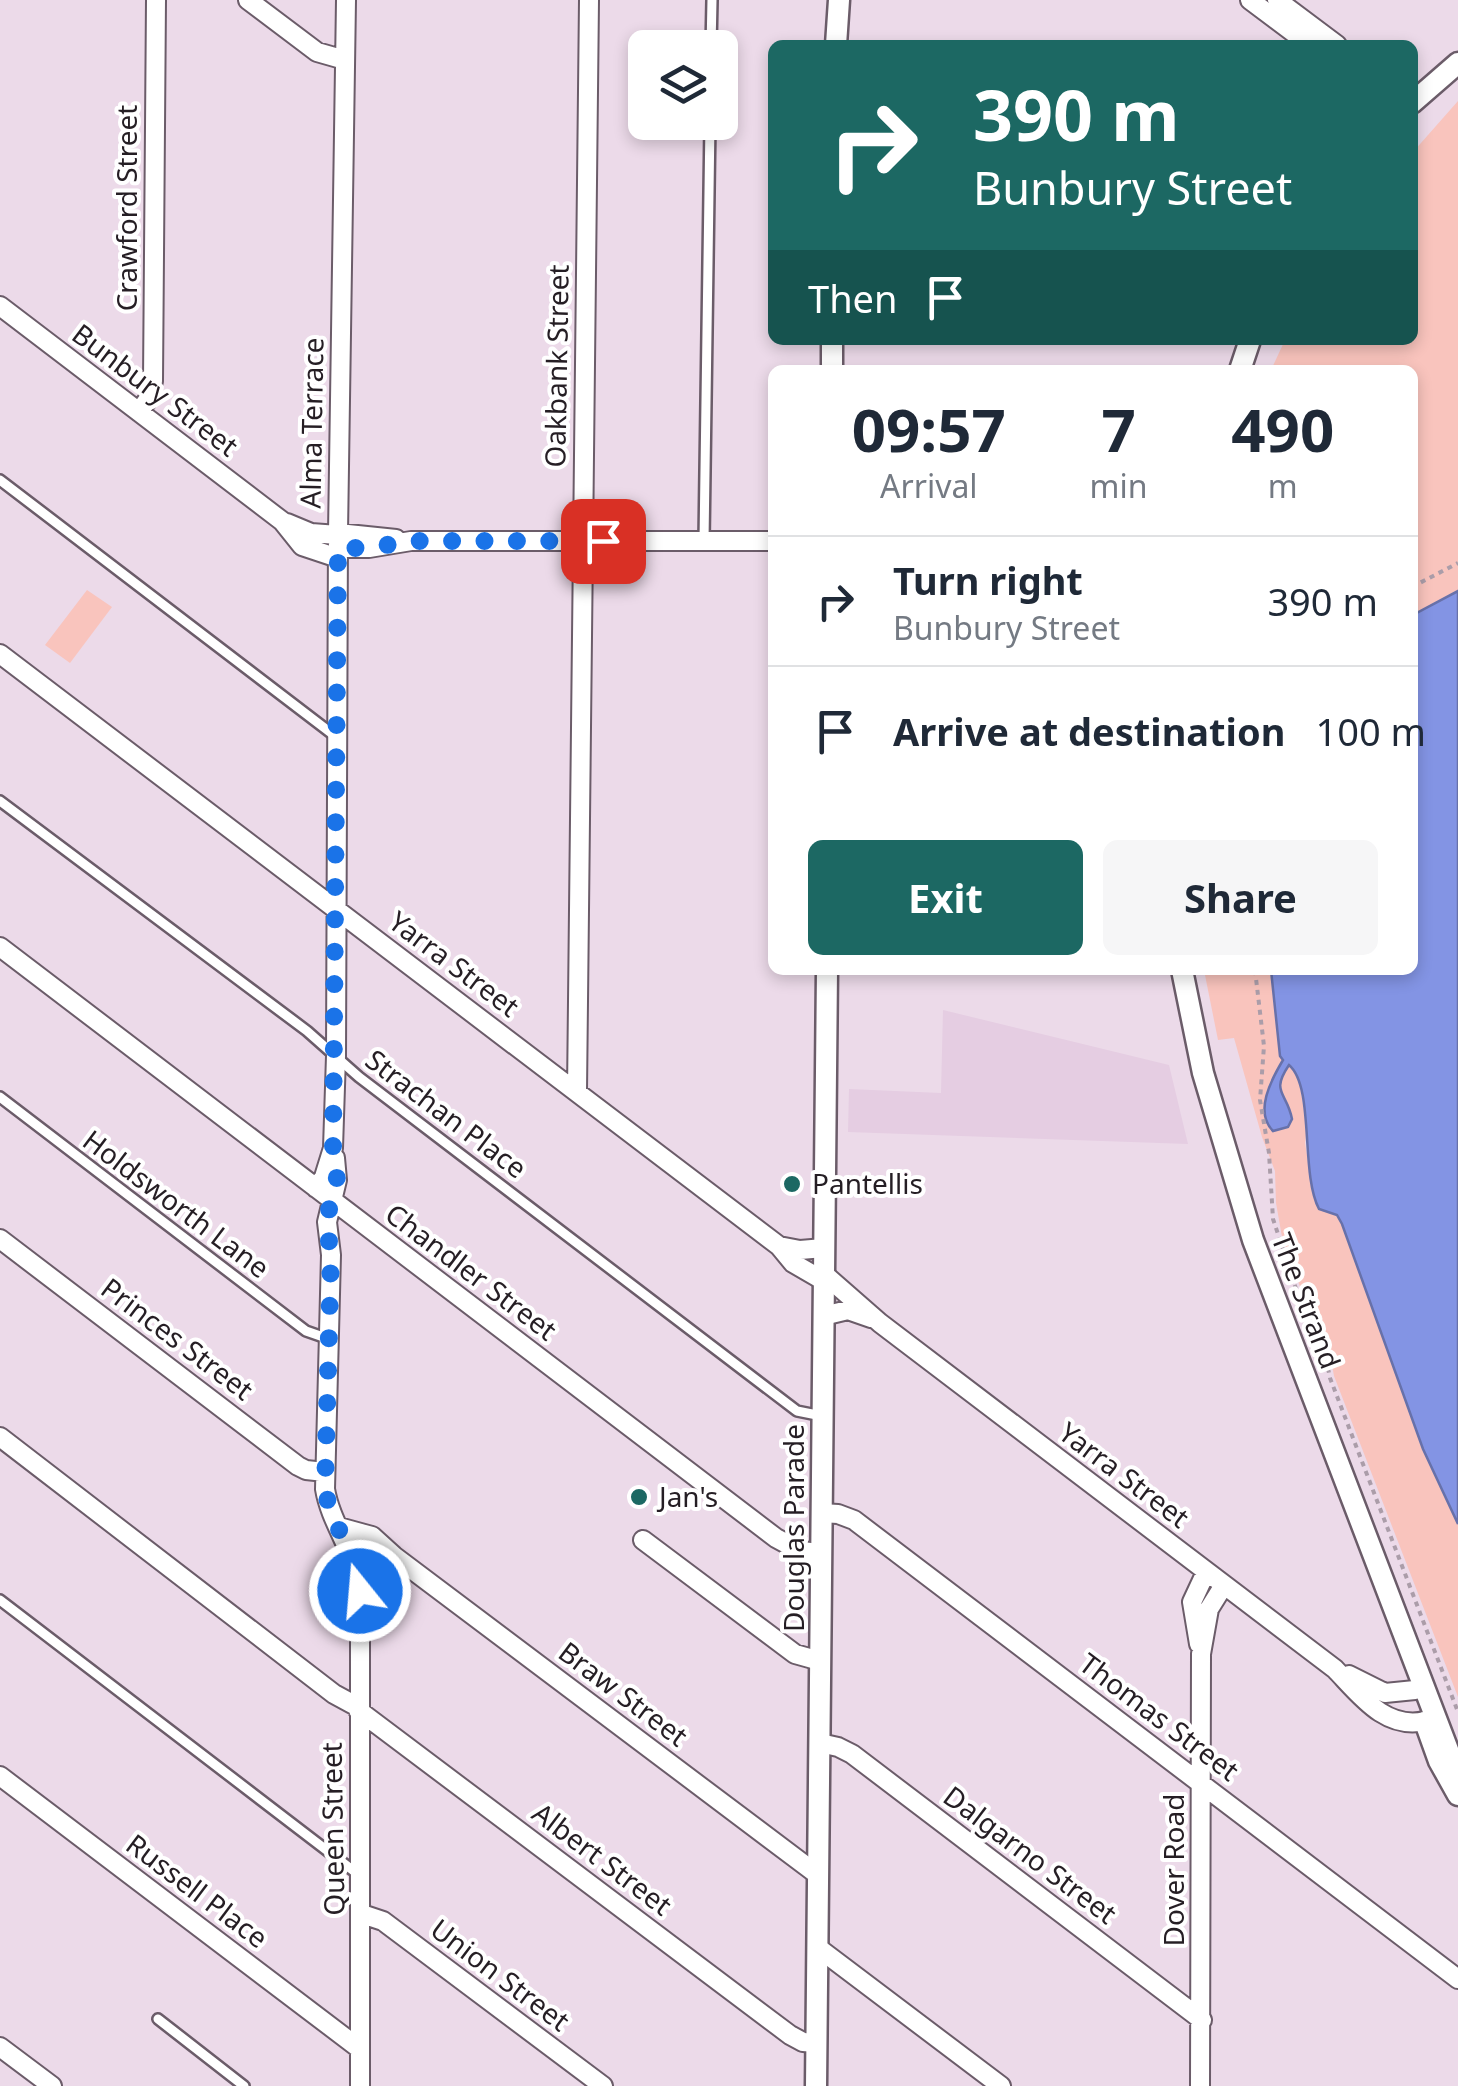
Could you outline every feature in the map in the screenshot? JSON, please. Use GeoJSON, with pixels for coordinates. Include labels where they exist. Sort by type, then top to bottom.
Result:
{"type":"FeatureCollection","features":[{"type":"Feature","properties":{"kind":"street","name":"Crawford Street"},"geometry":{"type":"LineString","coordinates":[[139,412],[152,390],[156,0]]}},
{"type":"Feature","properties":{"kind":"street"},"geometry":{"type":"LineString","coordinates":[[248,0],[318,52],[345,60]]}},
{"type":"Feature","properties":{"kind":"street","name":"Alma Terrace"},"geometry":{"type":"LineString","coordinates":[[346,0],[333,1148],[338,1205],[326,1222],[331,1254],[325,1472],[328,1501],[358,1571]]}},
{"type":"Feature","properties":{"kind":"street","name":"Oakbank Street"},"geometry":{"type":"LineString","coordinates":[[577,1092],[589,0]]}},
{"type":"Feature","properties":{"kind":"street"},"geometry":{"type":"LineString","coordinates":[[836,40],[839,0]]}},
{"type":"Feature","properties":{"kind":"street"},"geometry":{"type":"LineString","coordinates":[[1250,0],[1303,40]]}},
{"type":"Feature","properties":{"kind":"street"},"geometry":{"type":"LineString","coordinates":[[1277,0],[1330,40]]}},
{"type":"Feature","properties":{"kind":"street"},"geometry":{"type":"LineString","coordinates":[[1418,98],[1458,63]]}},
{"type":"Feature","properties":{"kind":"street","name":"Bunbury Street"},"geometry":{"type":"LineString","coordinates":[[0,306],[278,518],[338,543],[768,542]]}},
{"type":"Feature","properties":{"kind":"street","name":"Yarra Street"},"geometry":{"type":"LineString","coordinates":[[0,654],[779,1246],[793,1263],[824,1277],[1335,1669],[1387,1718],[1408,1724],[1424,1705],[1384,1693],[1335,1669]]}},
{"type":"Feature","properties":{"kind":"street","name":"Chandler Street"},"geometry":{"type":"LineString","coordinates":[[0,947],[776,1538],[800,1551],[821,1553]]}},
{"type":"Feature","properties":{"kind":"street","name":"Douglas Parade"},"geometry":{"type":"LineString","coordinates":[[816,2086],[827,975]]}},
{"type":"Feature","properties":{"kind":"street","name":"The Strand"},"geometry":{"type":"LineString","coordinates":[[1183,975],[1203,1073],[1253,1240],[1406,1643],[1439,1760],[1458,1796]]}},
{"type":"Feature","properties":{"kind":"street","name":"Alma Terrace"},"geometry":{"type":"LineString","coordinates":[[316,1188],[324,1178],[333,1148]]}},
{"type":"Feature","properties":{"kind":"street","name":"Princes Street"},"geometry":{"type":"LineString","coordinates":[[0,1239],[298,1466],[325,1472]]}},
{"type":"Feature","properties":{"kind":"street"},"geometry":{"type":"LineString","coordinates":[[779,1246],[800,1250],[824,1248]]}},
{"type":"Feature","properties":{"kind":"street","name":"Yarra Street"},"geometry":{"type":"LineString","coordinates":[[823,1316],[852,1310],[880,1323]]}},
{"type":"Feature","properties":{"kind":"street","name":"Albert Street"},"geometry":{"type":"LineString","coordinates":[[0,1437],[334,1694],[358,1708],[790,2035],[816,2043]]}},
{"type":"Feature","properties":{"kind":"street","name":"Thomas Street"},"geometry":{"type":"LineString","coordinates":[[821,1513],[854,1520],[1458,1979]]}},
{"type":"Feature","properties":{"kind":"street","name":"Braw Street"},"geometry":{"type":"LineString","coordinates":[[339,1527],[372,1536],[818,1876]]}},
{"type":"Feature","properties":{"kind":"street"},"geometry":{"type":"LineString","coordinates":[[643,1540],[795,1654],[820,1661]]}},
{"type":"Feature","properties":{"kind":"street"},"geometry":{"type":"LineString","coordinates":[[358,1571],[372,1551],[394,1556]]}},
{"type":"Feature","properties":{"kind":"street","name":"Queen Street"},"geometry":{"type":"LineString","coordinates":[[358,1571],[360,2086]]}},
{"type":"Feature","properties":{"kind":"street","name":"Dover Road"},"geometry":{"type":"LineString","coordinates":[[1200,2086],[1201,1654],[1192,1606],[1206,1572]]}},
{"type":"Feature","properties":{"kind":"street","name":"Dover Road"},"geometry":{"type":"LineString","coordinates":[[1201,1654],[1210,1606],[1224,1586]]}},
{"type":"Feature","properties":{"kind":"street","name":"The Strand"},"geometry":{"type":"LineString","coordinates":[[1424,1705],[1458,1776]]}},
{"type":"Feature","properties":{"kind":"street","name":"Dalgarno Street"},"geometry":{"type":"LineString","coordinates":[[820,1743],[847,1751],[1202,2020]]}},
{"type":"Feature","properties":{"kind":"street","name":"Russell Place"},"geometry":{"type":"LineString","coordinates":[[0,1776],[360,2049]]}},
{"type":"Feature","properties":{"kind":"street","name":"Union Street"},"geometry":{"type":"LineString","coordinates":[[362,1914],[378,1918],[602,2086]]}},
{"type":"Feature","properties":{"kind":"street"},"geometry":{"type":"LineString","coordinates":[[817,1947],[1001,2086]]}},
{"type":"Feature","properties":{"kind":"street"},"geometry":{"type":"LineString","coordinates":[[0,2047],[52,2086]]}},
{"type":"Feature","properties":{"kind":"lane"},"geometry":{"type":"LineString","coordinates":[[711,30],[712,0]]}},
{"type":"Feature","properties":{"kind":"lane"},"geometry":{"type":"LineString","coordinates":[[704,542],[710,140]]}},
{"type":"Feature","properties":{"kind":"lane"},"geometry":{"type":"LineString","coordinates":[[0,480],[337,738]]}},
{"type":"Feature","properties":{"kind":"lane","name":"Strachan Place"},"geometry":{"type":"LineString","coordinates":[[0,801],[797,1411],[822,1416]]}},
{"type":"Feature","properties":{"kind":"lane","name":"Holdsworth Lane"},"geometry":{"type":"LineString","coordinates":[[0,1098],[306,1330],[328,1339]]}},
{"type":"Feature","properties":{"kind":"lane"},"geometry":{"type":"LineString","coordinates":[[0,1600],[361,1876]]}},
{"type":"Feature","properties":{"kind":"lane"},"geometry":{"type":"LineString","coordinates":[[158,2019],[244,2086]]}},
{"type":"Feature","properties":{"kind":"path"},"geometry":{"type":"LineString","coordinates":[[1418,585],[1458,564]]}},
{"type":"Feature","properties":{"kind":"path"},"geometry":{"type":"LineString","coordinates":[[1257,975],[1264,1046],[1260,1113],[1269,1154],[1270,1204],[1277,1237],[1302,1307],[1322,1344],[1330,1378],[1458,1712]]}},
{"type":"Feature","properties":{"kind":"shaded area"},"geometry":{"type":"Polygon","coordinates":[[[1458,101],[1458,591],[1418,612],[1418,365],[1273,365],[1283,345],[1418,345],[1418,146],[1458,101]]]}},
{"type":"Feature","properties":{"kind":"shaded area"},"geometry":{"type":"Polygon","coordinates":[[[87,590],[112,607],[70,663],[45,645],[87,590]]]}},
{"type":"Feature","properties":{"kind":"shaded area"},"geometry":{"type":"Polygon","coordinates":[[[1205,975],[1272,975],[1280,1056],[1298,1074],[1314,1199],[1337,1215],[1342,1224],[1423,1449],[1458,1524],[1458,1697],[1334,1376],[1329,1348],[1307,1306],[1282,1237],[1275,1171],[1234,1038],[1218,1040],[1205,975]]]}},
{"type":"Feature","properties":{"kind":"shaded area"},"geometry":{"type":"Polygon","coordinates":[[[943,1010],[1169,1065],[1188,1144],[848,1132],[849,1089],[941,1093],[943,1010]]]}},
{"type":"Feature","properties":{"kind":"water"},"geometry":{"type":"Polygon","coordinates":[[[1458,591],[1458,1524],[1423,1449],[1342,1224],[1337,1215],[1319,1209],[1313,1193],[1302,1092],[1289,1065],[1280,1087],[1292,1119],[1288,1127],[1273,1131],[1265,1115],[1270,1086],[1283,1060],[1272,975],[1418,975],[1418,612],[1458,591]]]}},
{"type":"Feature","properties":{"kind":"place","name":"Pantellis"},"geometry":{"type":"Point","coordinates":[792,1184]}},
{"type":"Feature","properties":{"kind":"place","name":"Jan's"},"geometry":{"type":"Point","coordinates":[639,1497]}},
{"type":"Feature","properties":{"kind":"route"},"geometry":{"type":"LineString","coordinates":[[360,1591],[356,1566],[325,1489],[331,1254],[326,1222],[338,1173],[333,1148],[338,548],[411,541],[603,541]]}}]}
